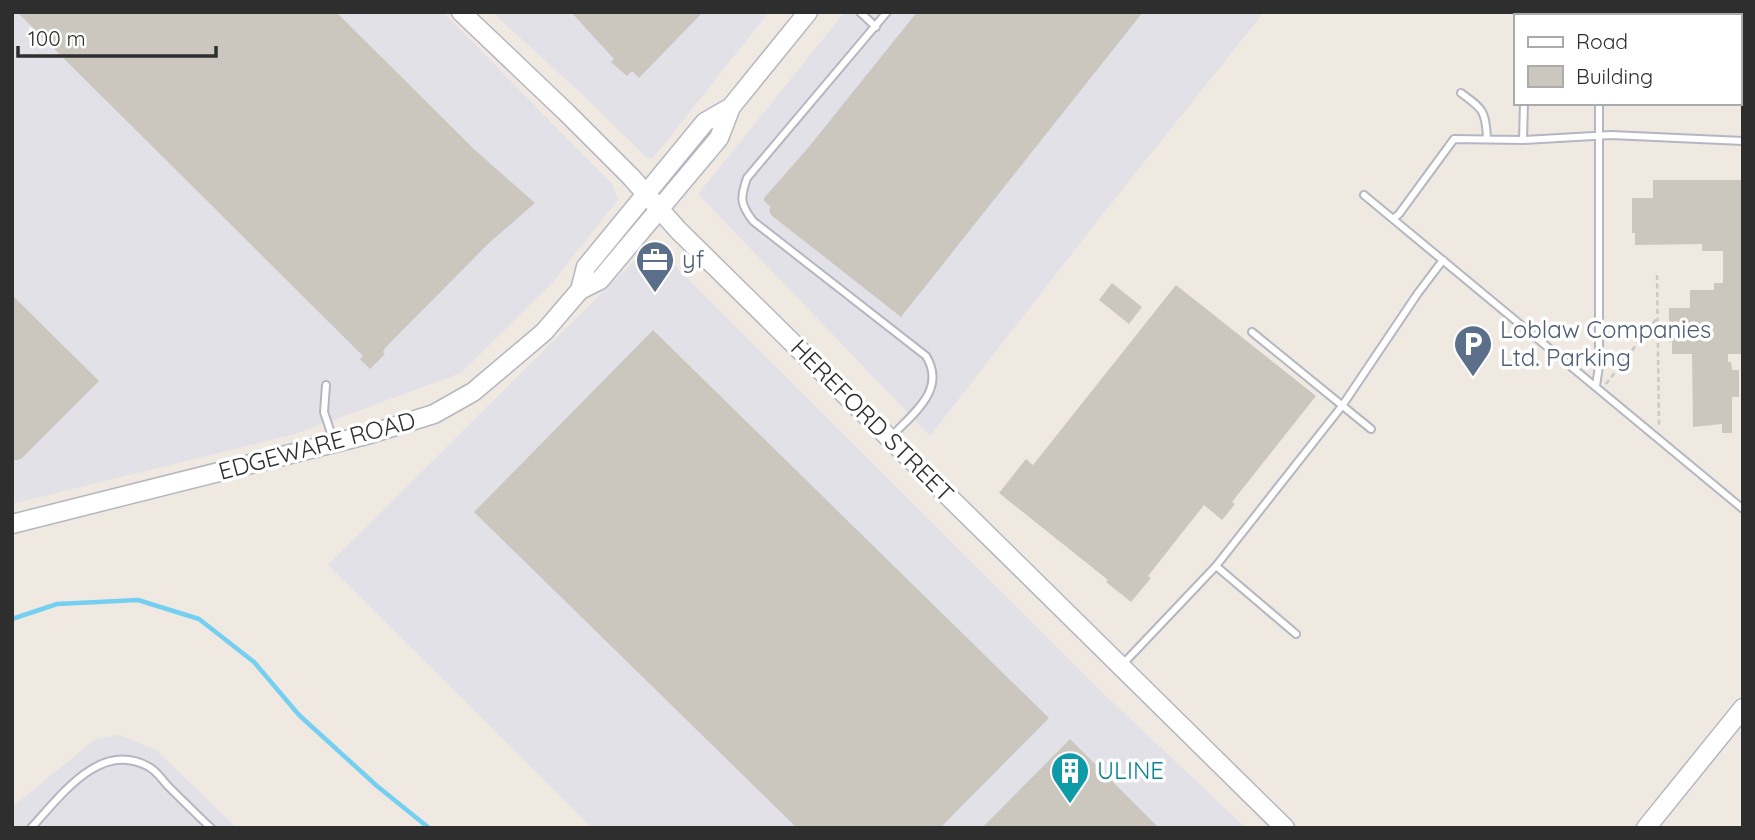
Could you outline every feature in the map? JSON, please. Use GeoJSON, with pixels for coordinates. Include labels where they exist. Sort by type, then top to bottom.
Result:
{"type":"FeatureCollection","features":[{"type":"Feature","properties":{"kind":"street","name":"HEREFORD STREET"},"geometry":{"type":"LineString","coordinates":[[461,12],[567,113],[659,210],[1285,828]]}},
{"type":"Feature","properties":{"kind":"street","name":"EDGEWARE ROAD"},"geometry":{"type":"LineString","coordinates":[[12,524],[334,443],[434,414],[473,392],[544,332],[580,290],[600,280],[719,138],[731,107],[807,12]]}},
{"type":"Feature","properties":{"kind":"street","name":"EDGEWARE ROAD"},"geometry":{"type":"LineString","coordinates":[[580,290],[586,267],[705,122],[731,107]]}},
{"type":"Feature","properties":{"kind":"street"},"geometry":{"type":"LineString","coordinates":[[1646,828],[1743,708]]}},
{"type":"Feature","properties":{"kind":"lane"},"geometry":{"type":"LineString","coordinates":[[860,12],[876,27]]}},
{"type":"Feature","properties":{"kind":"lane"},"geometry":{"type":"LineString","coordinates":[[887,12],[747,178],[742,193],[742,208],[753,221],[926,356],[934,369],[934,381],[926,399],[891,438]]}},
{"type":"Feature","properties":{"kind":"lane"},"geometry":{"type":"LineString","coordinates":[[1461,93],[1483,109],[1488,139]]}},
{"type":"Feature","properties":{"kind":"lane"},"geometry":{"type":"LineString","coordinates":[[1523,140],[1524,105]]}},
{"type":"Feature","properties":{"kind":"lane"},"geometry":{"type":"LineString","coordinates":[[1598,388],[1599,105]]}},
{"type":"Feature","properties":{"kind":"lane"},"geometry":{"type":"LineString","coordinates":[[1393,219],[1454,139],[1523,140],[1598,136],[1743,141]]}},
{"type":"Feature","properties":{"kind":"lane"},"geometry":{"type":"LineString","coordinates":[[1364,195],[1743,509]]}},
{"type":"Feature","properties":{"kind":"lane"},"geometry":{"type":"LineString","coordinates":[[1120,667],[1216,566],[1342,406],[1443,260]]}},
{"type":"Feature","properties":{"kind":"lane"},"geometry":{"type":"LineString","coordinates":[[1252,332],[1371,429]]}},
{"type":"Feature","properties":{"kind":"lane"},"geometry":{"type":"LineString","coordinates":[[326,385],[324,412],[334,443]]}},
{"type":"Feature","properties":{"kind":"lane"},"geometry":{"type":"LineString","coordinates":[[1216,566],[1296,634]]}},
{"type":"Feature","properties":{"kind":"lane"},"geometry":{"type":"LineString","coordinates":[[31,828],[82,775],[94,767],[118,760],[132,760],[152,768],[211,828]]}},
{"type":"Feature","properties":{"kind":"path"},"geometry":{"type":"LineString","coordinates":[[1657,275],[1659,439]]}},
{"type":"Feature","properties":{"kind":"path"},"geometry":{"type":"LineString","coordinates":[[1598,388],[1657,318]]}},
{"type":"Feature","properties":{"kind":"shaded area"},"geometry":{"type":"Polygon","coordinates":[[[12,12],[443,12],[613,185],[618,200],[553,282],[461,373],[295,434],[12,504],[12,12]]]}},
{"type":"Feature","properties":{"kind":"shaded area"},"geometry":{"type":"Polygon","coordinates":[[[492,12],[769,12],[653,158],[647,158],[492,12]]]}},
{"type":"Feature","properties":{"kind":"shaded area"},"geometry":{"type":"Polygon","coordinates":[[[845,12],[1264,12],[930,436],[698,194],[845,12]]]}},
{"type":"Feature","properties":{"kind":"shaded area"},"geometry":{"type":"Polygon","coordinates":[[[652,243],[1108,698],[1246,828],[592,828],[328,565],[652,243]]]}},
{"type":"Feature","properties":{"kind":"shaded area"},"geometry":{"type":"Polygon","coordinates":[[[119,735],[156,750],[237,828],[12,828],[12,807],[96,739],[119,735]]]}},
{"type":"Feature","properties":{"kind":"building"},"geometry":{"type":"Polygon","coordinates":[[[17,12],[336,12],[475,150],[535,203],[490,242],[385,348],[385,354],[370,369],[360,359],[363,356],[17,12]]]}},
{"type":"Feature","properties":{"kind":"building"},"geometry":{"type":"Polygon","coordinates":[[[571,12],[703,12],[639,78],[632,71],[627,76],[611,62],[614,59],[571,12]]]}},
{"type":"Feature","properties":{"kind":"building"},"geometry":{"type":"Polygon","coordinates":[[[917,12],[1143,12],[901,317],[771,215],[771,207],[764,198],[808,148],[917,12]]]}},
{"type":"Feature","properties":{"kind":"building"},"geometry":{"type":"Polygon","coordinates":[[[1653,180],[1743,180],[1743,354],[1728,354],[1732,370],[1739,370],[1739,397],[1732,397],[1732,433],[1722,433],[1722,424],[1693,427],[1692,354],[1672,354],[1672,342],[1669,342],[1669,308],[1690,308],[1690,290],[1714,290],[1714,283],[1723,283],[1723,251],[1702,251],[1702,244],[1635,245],[1635,233],[1632,233],[1632,198],[1653,198],[1653,180]]]}},
{"type":"Feature","properties":{"kind":"building"},"geometry":{"type":"Polygon","coordinates":[[[1112,283],[1142,307],[1129,324],[1099,300],[1112,283]]]}},
{"type":"Feature","properties":{"kind":"building"},"geometry":{"type":"Polygon","coordinates":[[[1176,285],[1316,396],[1232,502],[1235,504],[1222,520],[1204,505],[1131,602],[1106,582],[1108,580],[999,493],[1026,459],[1033,465],[1176,285]]]}},
{"type":"Feature","properties":{"kind":"building"},"geometry":{"type":"Polygon","coordinates":[[[12,295],[99,381],[21,459],[12,461],[12,295]]]}},
{"type":"Feature","properties":{"kind":"building"},"geometry":{"type":"Polygon","coordinates":[[[653,330],[1049,718],[940,828],[797,828],[474,512],[653,330]]]}},
{"type":"Feature","properties":{"kind":"building","name":"ULINE"},"geometry":{"type":"Polygon","coordinates":[[[1070,739],[1159,828],[982,828],[1070,739]]]}},
{"type":"Feature","properties":{"kind":"waterway"},"geometry":{"type":"LineString","coordinates":[[12,619],[57,604],[138,600],[199,619],[254,662],[299,715],[377,786],[429,828]]}},
{"type":"Feature","properties":{"kind":"place","name":"yf"},"geometry":{"type":"Point","coordinates":[655,294]}},
{"type":"Feature","properties":{"kind":"place","name":"Loblaw Companies Ltd. Parking"},"geometry":{"type":"Point","coordinates":[1473,378]}},
{"type":"Feature","properties":{"kind":"place","name":"ULINE"},"geometry":{"type":"Point","coordinates":[1070,805]}}]}
